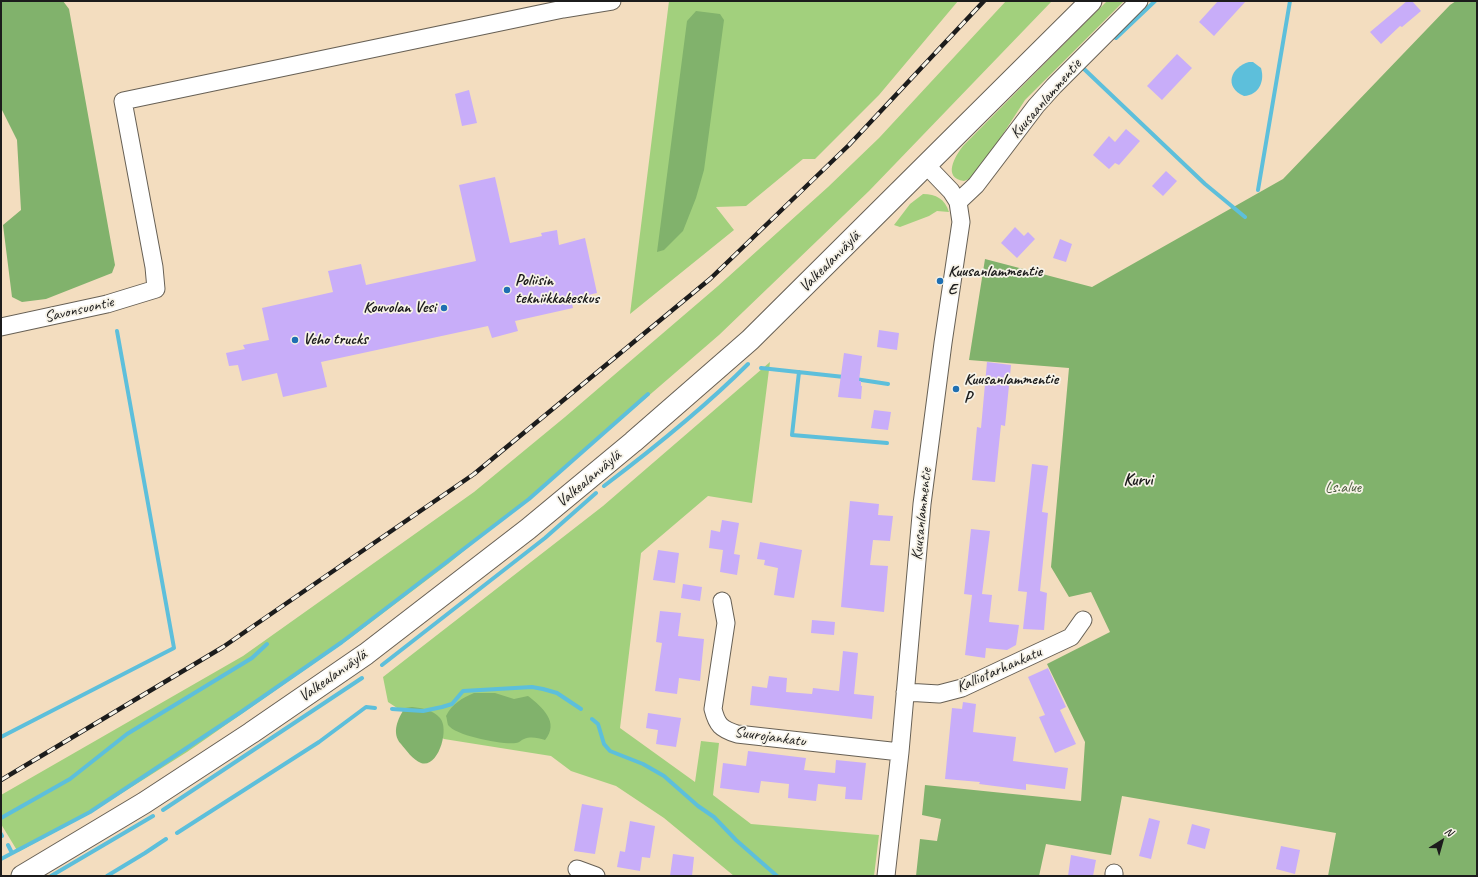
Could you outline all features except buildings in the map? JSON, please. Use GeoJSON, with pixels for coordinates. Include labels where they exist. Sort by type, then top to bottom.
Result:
{"type":"FeatureCollection","features":[{"type":"Feature","properties":{"kind":"main road","name":"Valkealanväylä"},"geometry":{"type":"LineString","coordinates":[[22,876],[144,803],[258,728],[366,654],[528,529],[633,442],[750,340],[1091,1]]}},
{"type":"Feature","properties":{"kind":"street","name":"Savonsuontie"},"geometry":{"type":"LineString","coordinates":[[1,327],[107,304],[156,289],[154,267],[123,101],[563,9],[612,1]]}},
{"type":"Feature","properties":{"kind":"street","name":"Kuusaanlammentie"},"geometry":{"type":"LineString","coordinates":[[958,202],[976,185],[1040,101],[1139,1]]}},
{"type":"Feature","properties":{"kind":"street","name":"Kuusanlammentie"},"geometry":{"type":"LineString","coordinates":[[886,876],[900,752],[922,504],[943,343],[961,222],[958,202],[952,191],[926,165]]}},
{"type":"Feature","properties":{"kind":"street","name":"Suurojankatu"},"geometry":{"type":"LineString","coordinates":[[722,601],[726,623],[713,709],[720,726],[727,731],[737,734],[900,752]]}},
{"type":"Feature","properties":{"kind":"street","name":"Kalliotarhankatu"},"geometry":{"type":"LineString","coordinates":[[905,692],[939,694],[962,688],[1071,637],[1083,620]]}},
{"type":"Feature","properties":{"kind":"street"},"geometry":{"type":"LineString","coordinates":[[577,869],[596,876]]}},
{"type":"Feature","properties":{"kind":"green space"},"geometry":{"type":"Polygon","coordinates":[[[1,1],[63,1],[69,9],[115,265],[112,273],[46,299],[22,302],[12,297],[3,225],[21,210],[17,140],[1,108],[1,1]]]}},
{"type":"Feature","properties":{"kind":"green space"},"geometry":{"type":"Polygon","coordinates":[[[669,1],[958,1],[879,95],[815,159],[803,159],[746,206],[716,207],[734,230],[630,314],[669,1]]]}},
{"type":"Feature","properties":{"kind":"green space"},"geometry":{"type":"Polygon","coordinates":[[[1006,1],[1052,1],[869,191],[719,335],[580,455],[448,564],[349,639],[187,752],[92,812],[18,852],[1,824],[1,795],[243,656],[474,492],[565,417],[718,286],[828,187],[879,138],[1006,1]]]}},
{"type":"Feature","properties":{"kind":"green space"},"geometry":{"type":"Polygon","coordinates":[[[1107,1],[1124,1],[1025,100],[974,177],[964,181],[953,176],[952,166],[963,146],[1107,1]]]}},
{"type":"Feature","properties":{"kind":"green space","name":"Ls.alue"},"geometry":{"type":"Polygon","coordinates":[[[1456,1],[1477,1],[1477,876],[1328,876],[1336,833],[1122,796],[1111,855],[1046,844],[1039,876],[916,876],[920,839],[937,841],[941,819],[922,815],[925,785],[1081,801],[1085,742],[1047,664],[1110,632],[1091,592],[1069,597],[1051,567],[1069,368],[969,360],[985,259],[1092,287],[1283,179],[1450,5],[1456,1]]]}},
{"type":"Feature","properties":{"kind":"green space"},"geometry":{"type":"Polygon","coordinates":[[[696,11],[720,14],[724,20],[704,170],[696,198],[683,231],[664,250],[657,252],[687,21],[696,11]]]}},
{"type":"Feature","properties":{"kind":"green space"},"geometry":{"type":"Polygon","coordinates":[[[923,194],[936,196],[939,198],[945,204],[949,212],[937,211],[929,216],[900,227],[894,225],[910,204],[923,194]]]}},
{"type":"Feature","properties":{"kind":"green space"},"geometry":{"type":"Polygon","coordinates":[[[770,362],[752,503],[708,496],[641,553],[620,728],[695,782],[701,741],[719,743],[713,795],[751,824],[879,835],[874,876],[734,876],[664,818],[616,786],[571,771],[551,756],[444,739],[388,702],[383,677],[603,506],[770,362]]]}},
{"type":"Feature","properties":{"kind":"green space"},"geometry":{"type":"Polygon","coordinates":[[[474,693],[495,693],[514,699],[528,696],[539,705],[550,721],[551,727],[545,740],[529,738],[523,739],[517,743],[501,743],[480,739],[460,733],[453,729],[448,725],[446,716],[448,712],[458,702],[474,693]]]}},
{"type":"Feature","properties":{"kind":"green space"},"geometry":{"type":"Polygon","coordinates":[[[412,707],[431,711],[440,718],[443,723],[444,731],[441,747],[433,760],[427,763],[418,762],[412,757],[398,740],[396,735],[398,721],[402,712],[405,708],[412,707]]]}},
{"type":"Feature","properties":{"kind":"water"},"geometry":{"type":"Polygon","coordinates":[[[1249,62],[1253,62],[1261,68],[1262,78],[1260,86],[1254,93],[1244,96],[1233,88],[1232,78],[1238,68],[1249,62]]]}},
{"type":"Feature","properties":{"kind":"waterway"},"geometry":{"type":"LineString","coordinates":[[1116,38],[1155,1]]}},
{"type":"Feature","properties":{"kind":"waterway"},"geometry":{"type":"LineString","coordinates":[[1258,190],[1290,1]]}},
{"type":"Feature","properties":{"kind":"waterway"},"geometry":{"type":"LineString","coordinates":[[1083,68],[1205,184],[1245,217]]}},
{"type":"Feature","properties":{"kind":"waterway"},"geometry":{"type":"LineString","coordinates":[[1,737],[174,648],[117,331]]}},
{"type":"Feature","properties":{"kind":"waterway"},"geometry":{"type":"LineString","coordinates":[[604,486],[678,427],[748,364]]}},
{"type":"Feature","properties":{"kind":"waterway"},"geometry":{"type":"LineString","coordinates":[[761,368],[844,377]]}},
{"type":"Feature","properties":{"kind":"waterway"},"geometry":{"type":"LineString","coordinates":[[799,372],[792,435],[887,443]]}},
{"type":"Feature","properties":{"kind":"waterway"},"geometry":{"type":"LineString","coordinates":[[855,379],[888,384]]}},
{"type":"Feature","properties":{"kind":"waterway"},"geometry":{"type":"LineString","coordinates":[[1,859],[90,812],[241,712],[342,642],[529,499],[648,394]]}},
{"type":"Feature","properties":{"kind":"waterway"},"geometry":{"type":"LineString","coordinates":[[382,665],[545,538],[596,493]]}},
{"type":"Feature","properties":{"kind":"waterway"},"geometry":{"type":"LineString","coordinates":[[1,818],[70,779],[127,734],[252,658],[267,644]]}},
{"type":"Feature","properties":{"kind":"waterway"},"geometry":{"type":"LineString","coordinates":[[163,810],[362,678]]}},
{"type":"Feature","properties":{"kind":"waterway"},"geometry":{"type":"LineString","coordinates":[[392,709],[423,711],[452,704],[463,691],[532,687],[557,693],[581,709]]}},
{"type":"Feature","properties":{"kind":"waterway"},"geometry":{"type":"LineString","coordinates":[[177,833],[319,742],[366,707],[375,708]]}},
{"type":"Feature","properties":{"kind":"waterway"},"geometry":{"type":"LineString","coordinates":[[592,719],[598,724],[604,744],[610,751],[643,764],[664,776],[698,806],[714,817],[736,840],[777,876]]}},
{"type":"Feature","properties":{"kind":"waterway"},"geometry":{"type":"LineString","coordinates":[[51,876],[153,816]]}},
{"type":"Feature","properties":{"kind":"waterway"},"geometry":{"type":"LineString","coordinates":[[107,876],[166,839]]}},
{"type":"Feature","properties":{"kind":"waterway"},"geometry":{"type":"LineString","coordinates":[[8,845],[12,853]]}},
{"type":"Feature","properties":{"kind":"railway"},"geometry":{"type":"LineString","coordinates":[[1,780],[223,647],[474,474],[710,279],[849,145],[984,1]]}},
{"type":"Feature","properties":{"kind":"place","name":"Kuusanlammentie E"},"geometry":{"type":"Point","coordinates":[940,281]}},
{"type":"Feature","properties":{"kind":"place","name":"Poliisin tekniikkakeskus"},"geometry":{"type":"Point","coordinates":[507,290]}},
{"type":"Feature","properties":{"kind":"place","name":"Kouvolan Vesi"},"geometry":{"type":"Point","coordinates":[444,308]}},
{"type":"Feature","properties":{"kind":"place","name":"Veho trucks"},"geometry":{"type":"Point","coordinates":[295,340]}},
{"type":"Feature","properties":{"kind":"place","name":"Kuusanlammentie P"},"geometry":{"type":"Point","coordinates":[956,389]}},
{"type":"Feature","properties":{"kind":"district","name":"Kurvi"},"geometry":{"type":"Point","coordinates":[1138,481]}}]}
